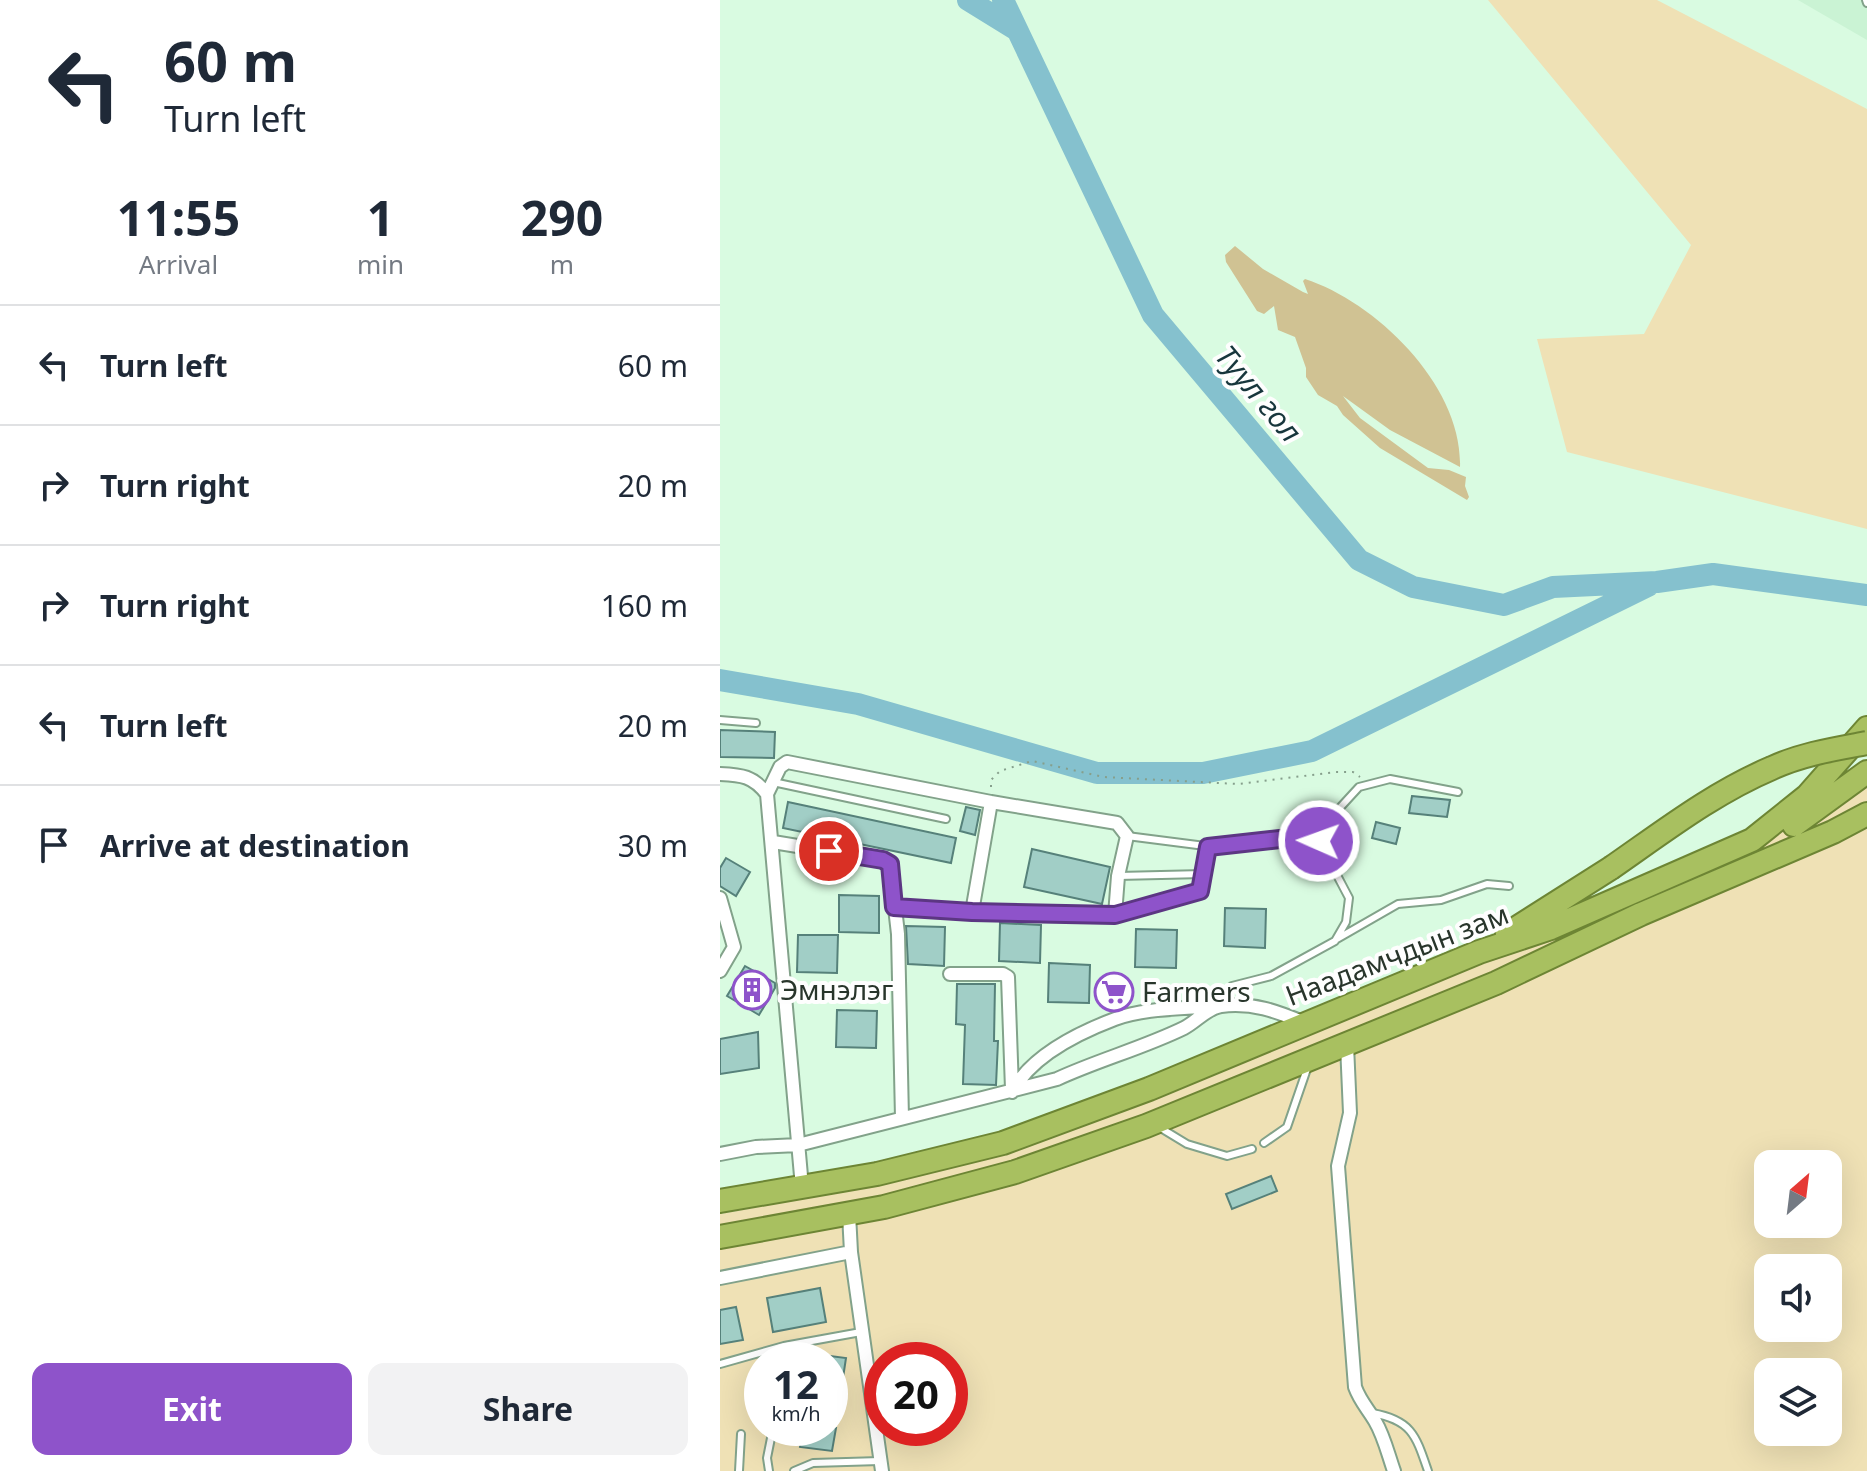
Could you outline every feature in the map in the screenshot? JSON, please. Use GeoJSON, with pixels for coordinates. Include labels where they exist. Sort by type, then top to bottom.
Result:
{"type":"FeatureCollection","features":[{"type":"Feature","properties":{"kind":"highway","name":"Наадамчдын зам"},"geometry":{"type":"LineString","coordinates":[[720,1201],[904,1168],[1003,1143],[1149,1089],[1479,952],[1551,928],[1632,894],[1761,833],[1807,796],[1867,728]]}},
{"type":"Feature","properties":{"kind":"highway"},"geometry":{"type":"LineString","coordinates":[[1479,952],[1611,868],[1699,806],[1735,786],[1807,755],[1867,743]]}},
{"type":"Feature","properties":{"kind":"highway"},"geometry":{"type":"LineString","coordinates":[[1632,894],[1756,847],[1779,835],[1867,772]]}},
{"type":"Feature","properties":{"kind":"highway","name":"Наадамчдын зам"},"geometry":{"type":"LineString","coordinates":[[720,1237],[884,1207],[1015,1172],[1152,1124],[1496,983],[1641,914],[1833,832],[1867,814]]}},
{"type":"Feature","properties":{"kind":"street"},"geometry":{"type":"LineString","coordinates":[[802,1187],[770,788],[780,767],[787,762],[798,763],[991,802],[1117,823],[1127,836],[1118,876],[1115,915],[894,907]]}},
{"type":"Feature","properties":{"kind":"street"},"geometry":{"type":"LineString","coordinates":[[720,774],[745,775],[770,788]]}},
{"type":"Feature","properties":{"kind":"street"},"geometry":{"type":"LineString","coordinates":[[972,912],[991,802]]}},
{"type":"Feature","properties":{"kind":"street"},"geometry":{"type":"LineString","coordinates":[[773,842],[883,860],[890,864],[898,948],[902,1118]]}},
{"type":"Feature","properties":{"kind":"street"},"geometry":{"type":"LineString","coordinates":[[720,898],[734,947],[720,971]]}},
{"type":"Feature","properties":{"kind":"street"},"geometry":{"type":"LineString","coordinates":[[950,974],[1003,974],[1008,977],[1012,1092]]}},
{"type":"Feature","properties":{"kind":"street"},"geometry":{"type":"LineString","coordinates":[[1012,1092],[1027,1070],[1063,1044],[1117,1018],[1242,1004],[1262,1007],[1305,1023]]}},
{"type":"Feature","properties":{"kind":"street"},"geometry":{"type":"LineString","coordinates":[[720,1154],[756,1147],[798,1145],[1057,1079],[1185,1028],[1215,1006]]}},
{"type":"Feature","properties":{"kind":"street"},"geometry":{"type":"LineString","coordinates":[[1347,1045],[1350,1113],[1338,1166],[1355,1387],[1360,1402],[1382,1436],[1394,1471]]}},
{"type":"Feature","properties":{"kind":"street"},"geometry":{"type":"LineString","coordinates":[[849,1214],[861,1332],[881,1466]]}},
{"type":"Feature","properties":{"kind":"street"},"geometry":{"type":"LineString","coordinates":[[720,1278],[851,1252]]}},
{"type":"Feature","properties":{"kind":"lane"},"geometry":{"type":"LineString","coordinates":[[720,720],[756,723]]}},
{"type":"Feature","properties":{"kind":"lane"},"geometry":{"type":"LineString","coordinates":[[1313,837],[1359,787],[1390,779],[1458,792]]}},
{"type":"Feature","properties":{"kind":"lane"},"geometry":{"type":"LineString","coordinates":[[770,788],[946,819]]}},
{"type":"Feature","properties":{"kind":"lane"},"geometry":{"type":"LineString","coordinates":[[1127,836],[1208,847],[1313,837],[1319,841],[1349,898],[1346,922],[1335,941]]}},
{"type":"Feature","properties":{"kind":"lane"},"geometry":{"type":"LineString","coordinates":[[1115,915],[1200,891],[1208,847]]}},
{"type":"Feature","properties":{"kind":"lane"},"geometry":{"type":"LineString","coordinates":[[1118,876],[1204,874]]}},
{"type":"Feature","properties":{"kind":"lane"},"geometry":{"type":"LineString","coordinates":[[1215,1006],[1232,986],[1271,976],[1398,904],[1441,900],[1487,884],[1509,886]]}},
{"type":"Feature","properties":{"kind":"lane"},"geometry":{"type":"LineString","coordinates":[[1264,1143],[1287,1127],[1310,1060]]}},
{"type":"Feature","properties":{"kind":"lane"},"geometry":{"type":"LineString","coordinates":[[1152,1124],[1187,1144],[1227,1156],[1252,1149]]}},
{"type":"Feature","properties":{"kind":"lane"},"geometry":{"type":"LineString","coordinates":[[720,1364],[784,1346],[861,1332]]}},
{"type":"Feature","properties":{"kind":"lane"},"geometry":{"type":"LineString","coordinates":[[1369,1413],[1391,1416],[1404,1424],[1417,1437],[1428,1471]]}},
{"type":"Feature","properties":{"kind":"lane"},"geometry":{"type":"LineString","coordinates":[[739,1471],[741,1434]]}},
{"type":"Feature","properties":{"kind":"lane"},"geometry":{"type":"LineString","coordinates":[[769,1446],[769,1471]]}},
{"type":"Feature","properties":{"kind":"lane"},"geometry":{"type":"LineString","coordinates":[[794,1471],[813,1463],[881,1466]]}},
{"type":"Feature","properties":{"kind":"path"},"geometry":{"type":"LineString","coordinates":[[991,802],[991,780],[1000,771],[1032,761],[1104,777],[1238,784],[1353,772],[1371,784]]}},
{"type":"Feature","properties":{"kind":"shaded area"},"geometry":{"type":"Polygon","coordinates":[[[1488,0],[1657,0],[1867,109],[1867,529],[1567,452],[1537,339],[1644,334],[1691,245],[1488,0]]]}},
{"type":"Feature","properties":{"kind":"shaded area"},"geometry":{"type":"Polygon","coordinates":[[[1798,0],[1867,0],[1867,40],[1798,0]]]}},
{"type":"Feature","properties":{"kind":"shaded area"},"geometry":{"type":"Polygon","coordinates":[[[1235,246],[1263,269],[1303,292],[1308,294],[1305,279],[1332,290],[1386,327],[1410,351],[1431,378],[1447,407],[1457,437],[1460,467],[1390,430],[1343,396],[1360,418],[1428,468],[1449,470],[1466,477],[1467,500],[1380,448],[1337,406],[1318,395],[1306,377],[1295,337],[1278,330],[1274,306],[1264,314],[1257,311],[1226,262],[1225,255],[1235,246]]]}},
{"type":"Feature","properties":{"kind":"shaded area"},"geometry":{"type":"Polygon","coordinates":[[[1867,779],[1867,1471],[720,1471],[720,1214],[950,1166],[1086,1125],[1810,820],[1867,779]]]}},
{"type":"Feature","properties":{"kind":"building"},"geometry":{"type":"Polygon","coordinates":[[[720,730],[775,732],[774,758],[720,757],[720,730]]]}},
{"type":"Feature","properties":{"kind":"building"},"geometry":{"type":"Polygon","coordinates":[[[1412,796],[1450,800],[1447,817],[1409,813],[1412,796]]]}},
{"type":"Feature","properties":{"kind":"building"},"geometry":{"type":"Polygon","coordinates":[[[788,802],[956,838],[951,863],[783,828],[788,802]]]}},
{"type":"Feature","properties":{"kind":"building"},"geometry":{"type":"Polygon","coordinates":[[[966,807],[980,810],[975,835],[960,831],[966,807]]]}},
{"type":"Feature","properties":{"kind":"building"},"geometry":{"type":"Polygon","coordinates":[[[1376,822],[1400,828],[1396,844],[1372,838],[1376,822]]]}},
{"type":"Feature","properties":{"kind":"building"},"geometry":{"type":"Polygon","coordinates":[[[1032,849],[1110,867],[1102,904],[1024,887],[1032,849]]]}},
{"type":"Feature","properties":{"kind":"building"},"geometry":{"type":"Polygon","coordinates":[[[726,858],[750,872],[736,896],[720,886],[720,868],[726,858]]]}},
{"type":"Feature","properties":{"kind":"building"},"geometry":{"type":"Polygon","coordinates":[[[839,895],[879,896],[879,933],[839,932],[839,895]]]}},
{"type":"Feature","properties":{"kind":"building"},"geometry":{"type":"Polygon","coordinates":[[[1225,908],[1266,909],[1265,948],[1224,946],[1225,908]]]}},
{"type":"Feature","properties":{"kind":"building"},"geometry":{"type":"Polygon","coordinates":[[[1000,923],[1041,925],[1040,963],[999,961],[1000,923]]]}},
{"type":"Feature","properties":{"kind":"building"},"geometry":{"type":"Polygon","coordinates":[[[906,926],[945,927],[944,966],[908,964],[906,926]]]}},
{"type":"Feature","properties":{"kind":"building"},"geometry":{"type":"Polygon","coordinates":[[[1136,929],[1177,930],[1176,968],[1135,967],[1136,929]]]}},
{"type":"Feature","properties":{"kind":"building"},"geometry":{"type":"Polygon","coordinates":[[[798,935],[838,935],[837,973],[797,972],[798,935]]]}},
{"type":"Feature","properties":{"kind":"building"},"geometry":{"type":"Polygon","coordinates":[[[1049,963],[1090,965],[1089,1003],[1048,1002],[1049,963]]]}},
{"type":"Feature","properties":{"kind":"building","name":"Эмнэлэг"},"geometry":{"type":"Polygon","coordinates":[[[745,966],[775,983],[759,1015],[727,996],[745,966]]]}},
{"type":"Feature","properties":{"kind":"building"},"geometry":{"type":"Polygon","coordinates":[[[957,984],[995,984],[994,1041],[998,1041],[996,1085],[963,1084],[965,1025],[956,1024],[957,984]]]}},
{"type":"Feature","properties":{"kind":"building"},"geometry":{"type":"Polygon","coordinates":[[[837,1010],[877,1011],[876,1048],[836,1047],[837,1010]]]}},
{"type":"Feature","properties":{"kind":"building"},"geometry":{"type":"Polygon","coordinates":[[[758,1032],[759,1068],[720,1074],[720,1039],[758,1032]]]}},
{"type":"Feature","properties":{"kind":"building"},"geometry":{"type":"Polygon","coordinates":[[[1271,1176],[1277,1191],[1232,1209],[1226,1194],[1271,1176]]]}},
{"type":"Feature","properties":{"kind":"building"},"geometry":{"type":"Polygon","coordinates":[[[820,1288],[826,1322],[773,1332],[767,1298],[820,1288]]]}},
{"type":"Feature","properties":{"kind":"building"},"geometry":{"type":"Polygon","coordinates":[[[736,1307],[743,1340],[720,1344],[720,1310],[736,1307]]]}},
{"type":"Feature","properties":{"kind":"building"},"geometry":{"type":"Polygon","coordinates":[[[800,1446],[833,1446],[832,1451],[800,1446]]]}},
{"type":"Feature","properties":{"kind":"waterway","name":"Туул гол"},"geometry":{"type":"LineString","coordinates":[[968,0],[1015,29]]}},
{"type":"Feature","properties":{"kind":"waterway","name":"Туул гол"},"geometry":{"type":"LineString","coordinates":[[1003,0],[1153,315],[1359,560],[1413,587],[1504,605],[1553,587],[1657,582],[1713,574],[1867,595]]}},
{"type":"Feature","properties":{"kind":"waterway","name":"Туул гол"},"geometry":{"type":"LineString","coordinates":[[720,680],[858,704],[1097,773],[1203,773],[1312,751],[1648,586]]}},
{"type":"Feature","properties":{"kind":"place","name":"Эмнэлэг"},"geometry":{"type":"Point","coordinates":[752,990]}},
{"type":"Feature","properties":{"kind":"place","name":"Farmers"},"geometry":{"type":"Point","coordinates":[1114,992]}},
{"type":"Feature","properties":{"kind":"route"},"geometry":{"type":"LineString","coordinates":[[829,851],[883,860],[890,864],[894,907],[1115,915],[1200,891],[1208,847],[1307,836],[1319,841]]}}]}
